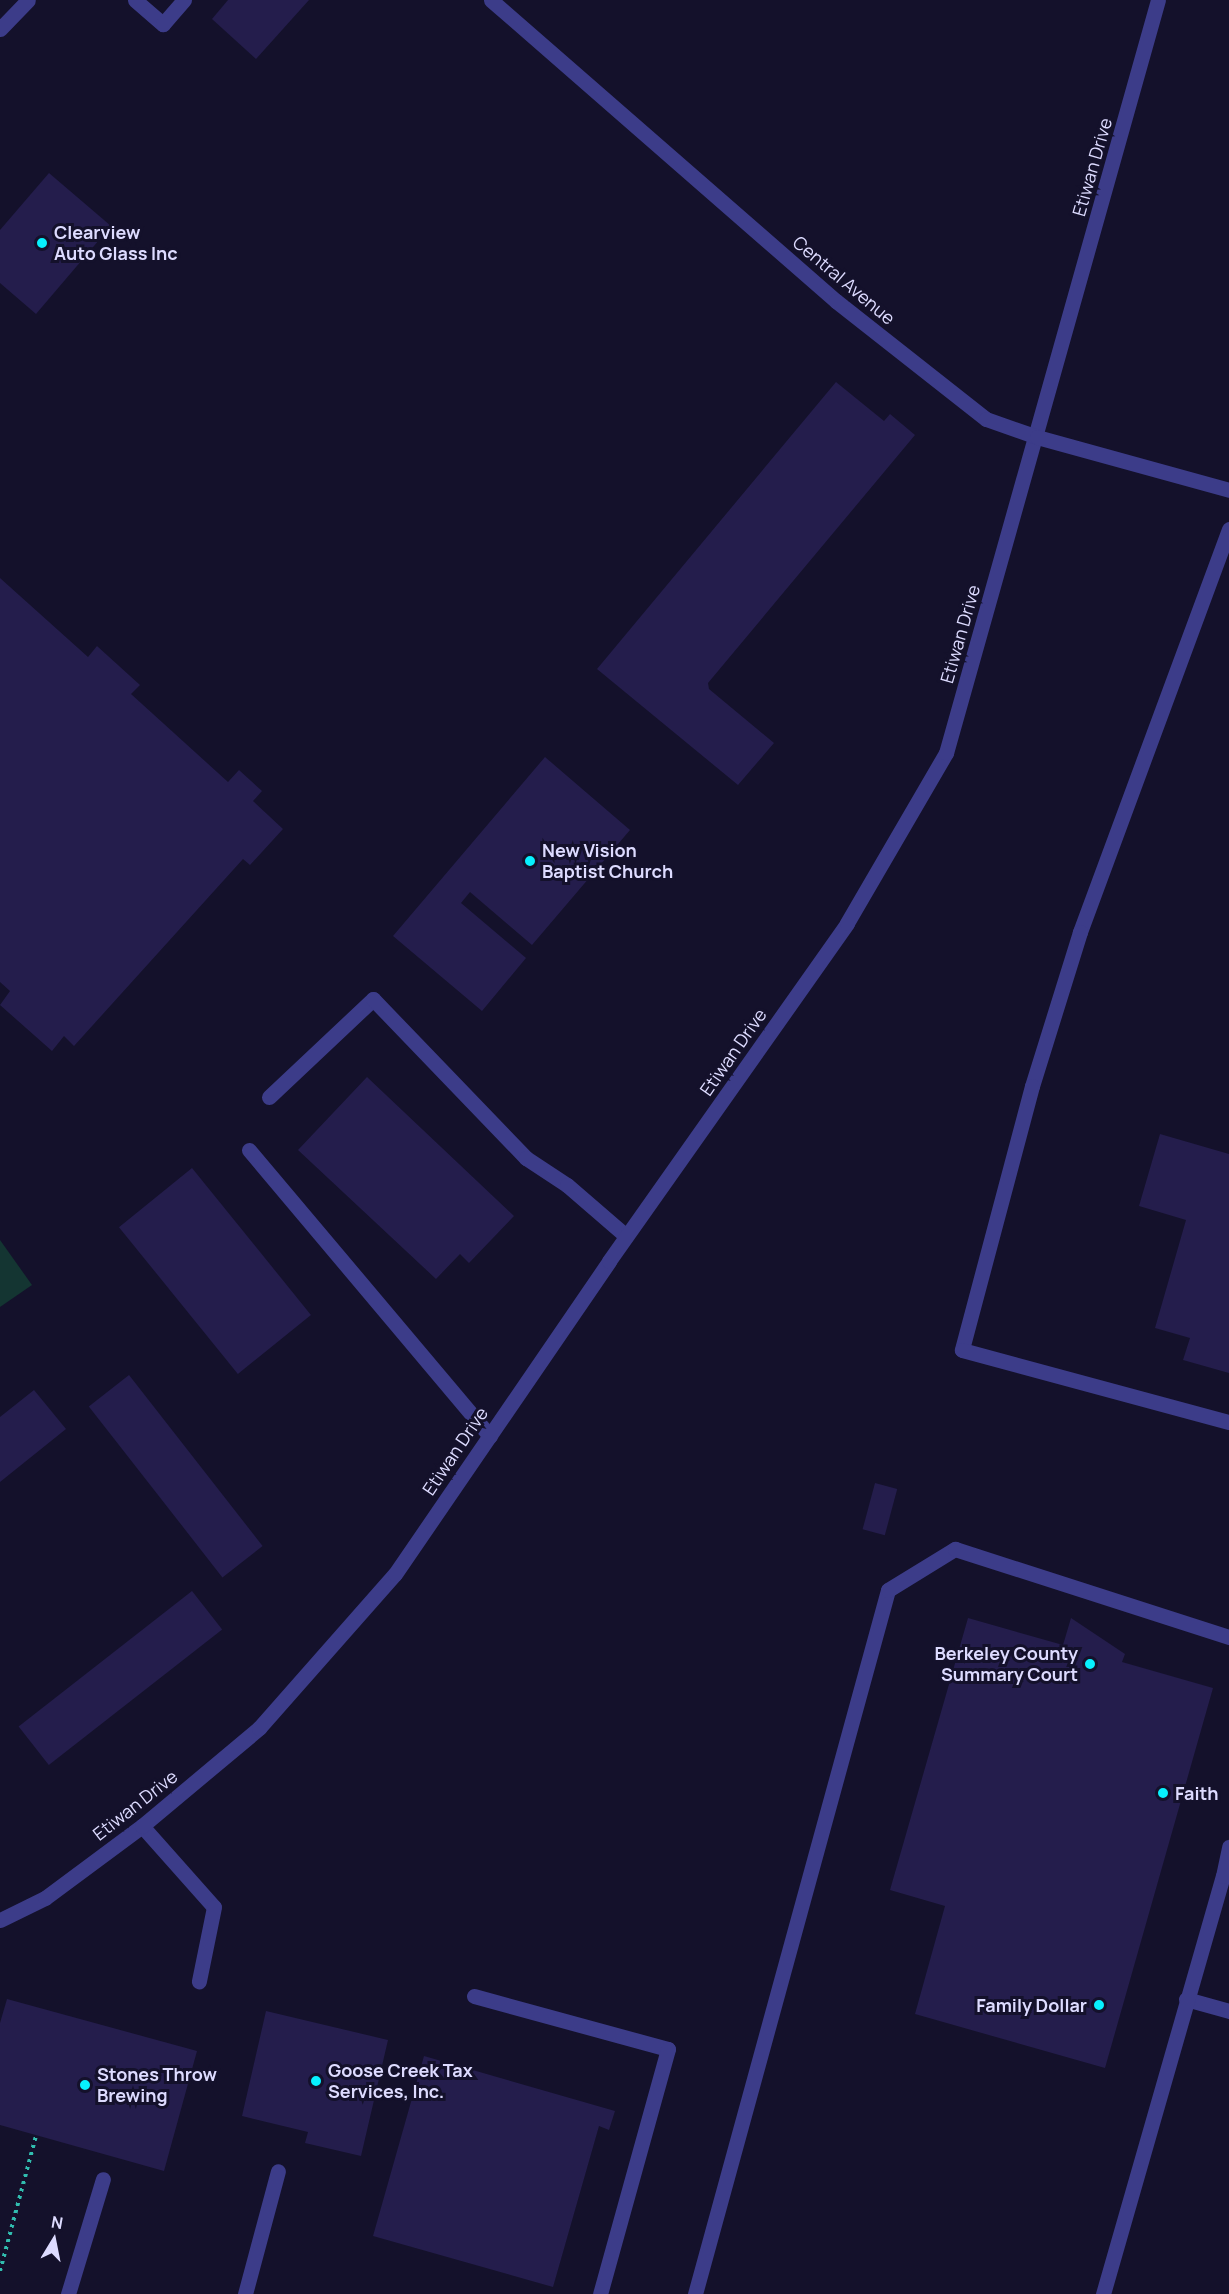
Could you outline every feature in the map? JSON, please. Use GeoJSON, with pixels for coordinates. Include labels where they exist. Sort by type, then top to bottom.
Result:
{"type":"FeatureCollection","features":[{"type":"Feature","properties":{"kind":"street"},"geometry":{"type":"LineString","coordinates":[[0,29],[28,0]]}},
{"type":"Feature","properties":{"kind":"street"},"geometry":{"type":"LineString","coordinates":[[135,0],[162,24],[184,0]]}},
{"type":"Feature","properties":{"kind":"street","name":"Central Avenue"},"geometry":{"type":"LineString","coordinates":[[491,0],[837,301],[986,419],[1037,437],[1229,490]]}},
{"type":"Feature","properties":{"kind":"street","name":"Etiwan Drive"},"geometry":{"type":"LineString","coordinates":[[0,1920],[45,1898],[142,1826],[266,1720],[395,1574],[626,1236],[847,923],[946,753],[1037,437],[1158,0]]}},
{"type":"Feature","properties":{"kind":"street"},"geometry":{"type":"LineString","coordinates":[[1229,529],[1078,940],[1032,1086],[962,1350],[1229,1422]]}},
{"type":"Feature","properties":{"kind":"street"},"geometry":{"type":"LineString","coordinates":[[270,1097],[374,999],[526,1158],[567,1185],[626,1236]]}},
{"type":"Feature","properties":{"kind":"street"},"geometry":{"type":"LineString","coordinates":[[249,1150],[489,1436]]}},
{"type":"Feature","properties":{"kind":"street"},"geometry":{"type":"LineString","coordinates":[[695,2294],[888,1590],[955,1549],[1229,1637]]}},
{"type":"Feature","properties":{"kind":"street"},"geometry":{"type":"LineString","coordinates":[[142,1826],[214,1907],[199,1981]]}},
{"type":"Feature","properties":{"kind":"street"},"geometry":{"type":"LineString","coordinates":[[1103,2294],[1186,1999],[1226,1876],[1229,1847]]}},
{"type":"Feature","properties":{"kind":"street"},"geometry":{"type":"LineString","coordinates":[[474,1996],[668,2049],[600,2294]]}},
{"type":"Feature","properties":{"kind":"street"},"geometry":{"type":"LineString","coordinates":[[1186,1999],[1229,2011]]}},
{"type":"Feature","properties":{"kind":"street"},"geometry":{"type":"LineString","coordinates":[[245,2294],[278,2171]]}},
{"type":"Feature","properties":{"kind":"street"},"geometry":{"type":"LineString","coordinates":[[68,2294],[104,2179]]}},
{"type":"Feature","properties":{"kind":"path"},"geometry":{"type":"LineString","coordinates":[[0,2271],[36,2136]]}},
{"type":"Feature","properties":{"kind":"green space"},"geometry":{"type":"Polygon","coordinates":[[[0,1240],[32,1285],[0,1307],[0,1240]]]}},
{"type":"Feature","properties":{"kind":"building"},"geometry":{"type":"Polygon","coordinates":[[[228,0],[309,0],[256,59],[212,19],[228,0]]]}},
{"type":"Feature","properties":{"kind":"building"},"geometry":{"type":"Polygon","coordinates":[[[49,173],[111,226],[36,314],[0,283],[0,230],[49,173]]]}},
{"type":"Feature","properties":{"kind":"building"},"geometry":{"type":"Polygon","coordinates":[[[836,382],[884,421],[890,414],[915,435],[708,683],[709,689],[774,743],[738,785],[597,669],[836,382]]]}},
{"type":"Feature","properties":{"kind":"building"},"geometry":{"type":"Polygon","coordinates":[[[0,578],[88,657],[97,646],[140,685],[131,694],[228,782],[239,770],[262,791],[253,801],[283,829],[250,865],[243,859],[74,1046],[64,1036],[52,1051],[0,1005],[10,991],[0,982],[0,578]]]}},
{"type":"Feature","properties":{"kind":"building","name":"New Vision Baptist Church"},"geometry":{"type":"Polygon","coordinates":[[[545,757],[630,830],[532,945],[470,892],[461,903],[526,958],[482,1011],[393,936],[545,757]]]}},
{"type":"Feature","properties":{"kind":"building"},"geometry":{"type":"Polygon","coordinates":[[[367,1077],[514,1216],[469,1263],[460,1254],[436,1279],[298,1150],[367,1077]]]}},
{"type":"Feature","properties":{"kind":"building"},"geometry":{"type":"Polygon","coordinates":[[[1160,1134],[1229,1154],[1229,1373],[1183,1360],[1190,1338],[1155,1328],[1186,1220],[1139,1206],[1160,1134]]]}},
{"type":"Feature","properties":{"kind":"building"},"geometry":{"type":"Polygon","coordinates":[[[192,1168],[311,1315],[238,1374],[119,1227],[192,1168]]]}},
{"type":"Feature","properties":{"kind":"building"},"geometry":{"type":"Polygon","coordinates":[[[129,1375],[263,1546],[222,1577],[89,1406],[129,1375]]]}},
{"type":"Feature","properties":{"kind":"building"},"geometry":{"type":"Polygon","coordinates":[[[34,1390],[66,1429],[0,1482],[0,1417],[34,1390]]]}},
{"type":"Feature","properties":{"kind":"building"},"geometry":{"type":"Polygon","coordinates":[[[875,1483],[897,1489],[885,1535],[863,1529],[875,1483]]]}},
{"type":"Feature","properties":{"kind":"building"},"geometry":{"type":"Polygon","coordinates":[[[192,1591],[222,1630],[49,1765],[19,1726],[192,1591]]]}},
{"type":"Feature","properties":{"kind":"building"},"geometry":{"type":"Polygon","coordinates":[[[968,1618],[1063,1645],[1071,1618],[1125,1654],[1122,1662],[1213,1688],[1105,2068],[915,2014],[945,1906],[890,1890],[968,1618]]]}},
{"type":"Feature","properties":{"kind":"building"},"geometry":{"type":"Polygon","coordinates":[[[7,1999],[197,2051],[164,2171],[0,2125],[0,2023],[7,1999]]]}},
{"type":"Feature","properties":{"kind":"building"},"geometry":{"type":"Polygon","coordinates":[[[266,2011],[388,2040],[361,2156],[305,2143],[308,2132],[242,2116],[266,2011]]]}},
{"type":"Feature","properties":{"kind":"building"},"geometry":{"type":"Polygon","coordinates":[[[424,2056],[615,2111],[609,2130],[599,2126],[553,2287],[373,2236],[424,2056]]]}},
{"type":"Feature","properties":{"kind":"place","name":"Clearview Auto Glass Inc"},"geometry":{"type":"Point","coordinates":[42,243]}},
{"type":"Feature","properties":{"kind":"place","name":"New Vision Baptist Church"},"geometry":{"type":"Point","coordinates":[530,861]}},
{"type":"Feature","properties":{"kind":"place","name":"Berkeley County Summary Court"},"geometry":{"type":"Point","coordinates":[1090,1664]}},
{"type":"Feature","properties":{"kind":"place","name":"Faith"},"geometry":{"type":"Point","coordinates":[1163,1793]}},
{"type":"Feature","properties":{"kind":"place","name":"Family Dollar"},"geometry":{"type":"Point","coordinates":[1099,2005]}},
{"type":"Feature","properties":{"kind":"place","name":"Goose Creek Tax Services, Inc."},"geometry":{"type":"Point","coordinates":[316,2081]}},
{"type":"Feature","properties":{"kind":"place","name":"Stones Throw Brewing"},"geometry":{"type":"Point","coordinates":[85,2085]}}]}
